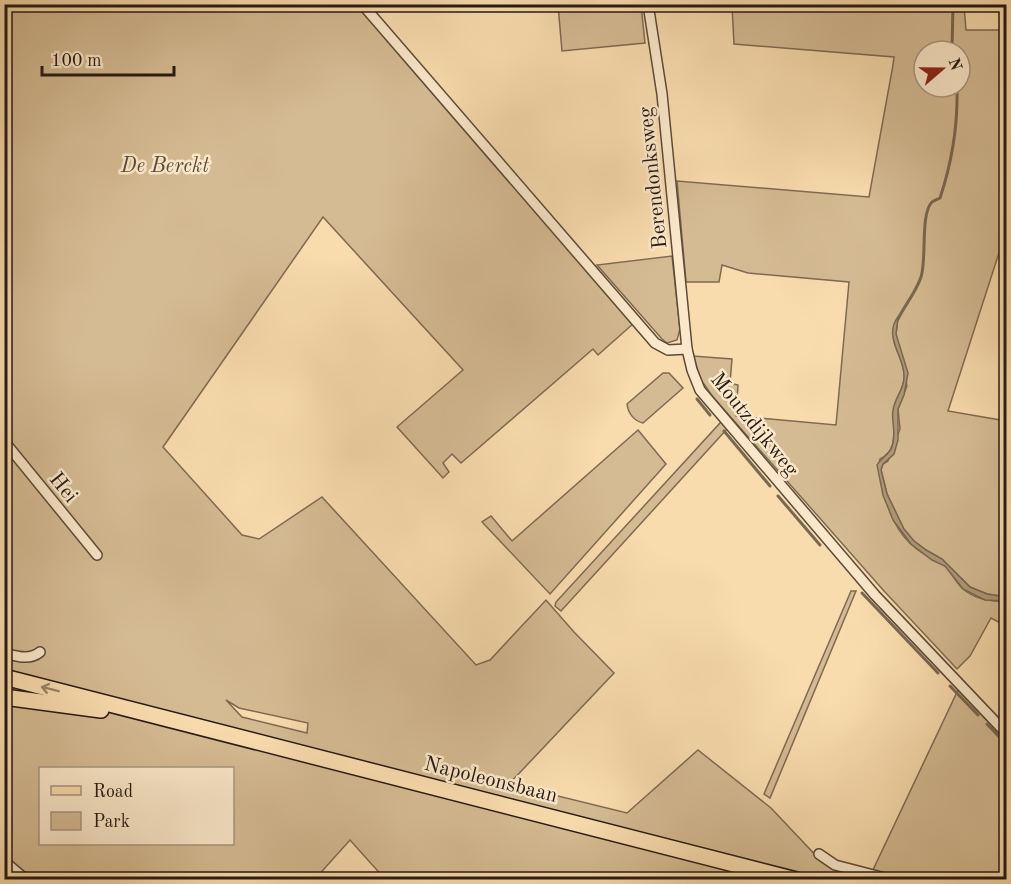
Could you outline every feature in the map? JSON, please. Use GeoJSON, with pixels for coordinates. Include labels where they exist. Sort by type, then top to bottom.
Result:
{"type":"FeatureCollection","features":[{"type":"Feature","properties":{"kind":"main road","name":"Napoleonsbaan"},"geometry":{"type":"LineString","coordinates":[[9,678],[796,879]]}},
{"type":"Feature","properties":{"kind":"main road","name":"Napoleonsbaan"},"geometry":{"type":"LineString","coordinates":[[4,697],[175,720]]}},
{"type":"Feature","properties":{"kind":"street"},"geometry":{"type":"LineString","coordinates":[[362,4],[655,343],[668,350],[687,349]]}},
{"type":"Feature","properties":{"kind":"street","name":"Berendonksweg"},"geometry":{"type":"LineString","coordinates":[[648,4],[662,94],[687,349]]}},
{"type":"Feature","properties":{"kind":"street","name":"Moutzdijkweg"},"geometry":{"type":"LineString","coordinates":[[687,349],[700,390],[718,413],[875,595],[1006,733]]}},
{"type":"Feature","properties":{"kind":"street","name":"Hei"},"geometry":{"type":"LineString","coordinates":[[4,441],[97,555]]}},
{"type":"Feature","properties":{"kind":"street"},"geometry":{"type":"LineString","coordinates":[[4,653],[22,658],[32,657],[40,652]]}},
{"type":"Feature","properties":{"kind":"street"},"geometry":{"type":"LineString","coordinates":[[819,854],[835,865],[892,879]]}},
{"type":"Feature","properties":{"kind":"street"},"geometry":{"type":"LineString","coordinates":[[4,863],[24,879]]}},
{"type":"Feature","properties":{"kind":"green space","name":"De Berckt"},"geometry":{"type":"Polygon","coordinates":[[[5,5],[368,5],[634,323],[598,355],[593,349],[461,463],[452,454],[443,463],[449,472],[443,478],[397,427],[463,370],[323,217],[163,447],[242,535],[259,539],[322,497],[476,665],[490,660],[546,600],[614,673],[509,784],[627,813],[698,750],[771,808],[823,863],[887,879],[827,879],[276,741],[777,879],[385,879],[350,840],[315,879],[5,880],[5,5]],[[226,700],[242,717],[307,733],[308,723],[239,708],[226,700]]]}},
{"type":"Feature","properties":{"kind":"green space"},"geometry":{"type":"Polygon","coordinates":[[[558,5],[641,5],[645,43],[562,51],[558,5]]]}},
{"type":"Feature","properties":{"kind":"green space"},"geometry":{"type":"Polygon","coordinates":[[[732,5],[964,5],[966,30],[1006,30],[1006,231],[948,411],[1006,421],[1006,597],[987,594],[970,587],[942,559],[914,541],[904,530],[887,494],[881,470],[883,464],[888,461],[900,429],[898,409],[907,386],[896,334],[898,319],[893,335],[904,373],[904,381],[895,404],[893,442],[887,454],[880,459],[879,465],[884,492],[893,519],[903,536],[921,552],[946,567],[961,587],[968,592],[983,599],[1006,601],[1006,626],[991,618],[970,656],[957,669],[884,591],[713,397],[701,380],[693,356],[732,359],[730,383],[738,385],[736,416],[836,425],[849,282],[748,273],[722,265],[719,282],[686,282],[677,181],[869,197],[894,57],[734,44],[732,5]]]}},
{"type":"Feature","properties":{"kind":"green space"},"geometry":{"type":"Polygon","coordinates":[[[672,256],[680,329],[677,340],[667,343],[597,265],[672,256]]]}},
{"type":"Feature","properties":{"kind":"green space"},"geometry":{"type":"Polygon","coordinates":[[[663,373],[669,373],[683,388],[643,423],[640,422],[632,416],[627,404],[663,373]]]}},
{"type":"Feature","properties":{"kind":"green space"},"geometry":{"type":"Polygon","coordinates":[[[721,422],[727,429],[561,611],[555,606],[556,602],[721,422]]]}},
{"type":"Feature","properties":{"kind":"green space"},"geometry":{"type":"Polygon","coordinates":[[[638,430],[666,464],[550,594],[482,522],[491,516],[512,541],[638,430]]]}},
{"type":"Feature","properties":{"kind":"green space"},"geometry":{"type":"Polygon","coordinates":[[[851,591],[856,591],[770,798],[764,794],[851,591]]]}},
{"type":"Feature","properties":{"kind":"green space"},"geometry":{"type":"Polygon","coordinates":[[[958,690],[1006,740],[1006,879],[901,879],[872,872],[958,690]]]}},
{"type":"Feature","properties":{"kind":"shaded area"},"geometry":{"type":"Polygon","coordinates":[[[898,317],[896,334],[908,373],[904,395],[898,409],[898,440],[894,454],[883,464],[881,470],[887,494],[904,529],[914,541],[942,559],[970,587],[987,594],[1006,597],[1006,601],[985,600],[963,589],[945,566],[932,560],[911,544],[893,520],[883,495],[877,465],[892,447],[893,410],[904,380],[903,368],[893,339],[894,324],[898,317]]]}},
{"type":"Feature","properties":{"kind":"waterway"},"geometry":{"type":"LineString","coordinates":[[952,39],[953,4]]}},
{"type":"Feature","properties":{"kind":"waterway"},"geometry":{"type":"LineString","coordinates":[[898,319],[921,277],[926,216],[932,202],[940,198],[948,171],[955,129],[957,99]]}},
{"type":"Feature","properties":{"kind":"waterway"},"geometry":{"type":"LineString","coordinates":[[697,399],[710,415]]}},
{"type":"Feature","properties":{"kind":"waterway"},"geometry":{"type":"LineString","coordinates":[[724,431],[770,486]]}},
{"type":"Feature","properties":{"kind":"waterway"},"geometry":{"type":"LineString","coordinates":[[778,496],[820,545]]}},
{"type":"Feature","properties":{"kind":"waterway"},"geometry":{"type":"LineString","coordinates":[[862,593],[938,673]]}},
{"type":"Feature","properties":{"kind":"waterway"},"geometry":{"type":"LineString","coordinates":[[950,686],[978,715]]}},
{"type":"Feature","properties":{"kind":"waterway"},"geometry":{"type":"LineString","coordinates":[[987,724],[1006,744]]}}]}
